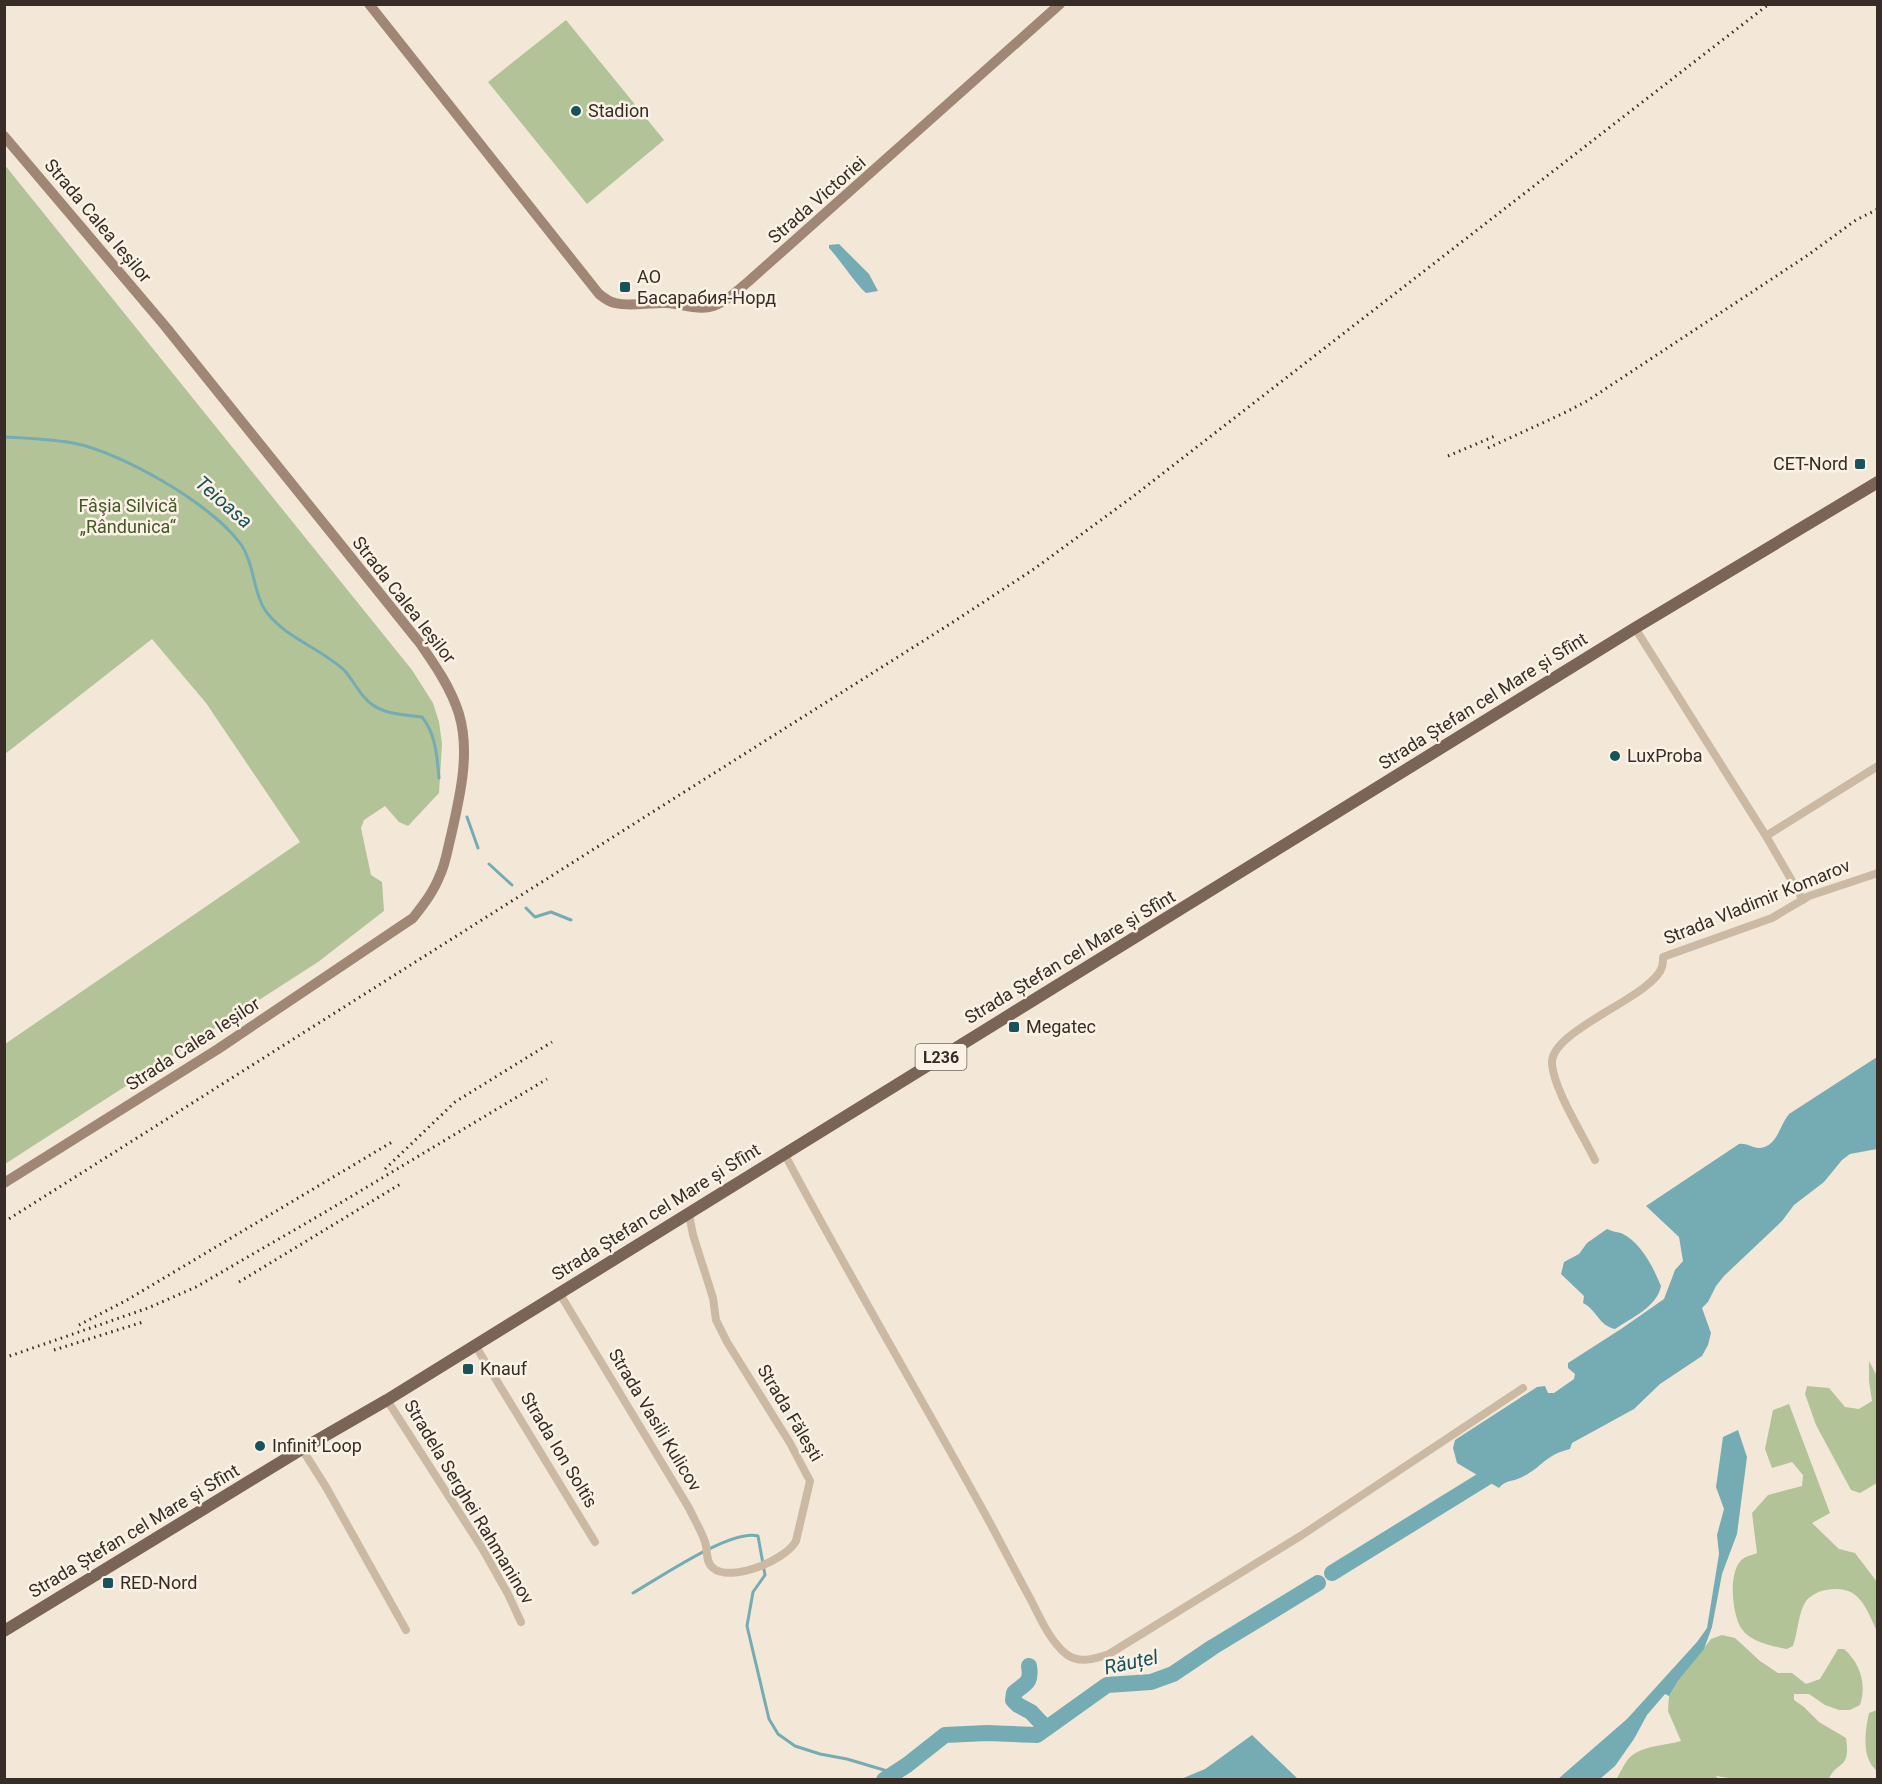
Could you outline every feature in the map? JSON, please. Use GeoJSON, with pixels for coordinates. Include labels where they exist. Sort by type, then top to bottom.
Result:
{"type":"FeatureCollection","features":[{"type":"Feature","properties":{"kind":"main road","name":"Strada Ștefan cel Mare și Sfînt"},"geometry":{"type":"LineString","coordinates":[[4,1632],[560,1294],[784,1153],[1635,628],[1878,482]]}},
{"type":"Feature","properties":{"kind":"street","name":"Strada Victoriei"},"geometry":{"type":"LineString","coordinates":[[369,4],[599,294],[612,303],[672,303],[698,308],[710,307],[724,300],[749,281],[1060,4]]}},
{"type":"Feature","properties":{"kind":"street","name":"Strada Calea Ieșilor"},"geometry":{"type":"LineString","coordinates":[[4,136],[165,326],[419,642],[446,682],[454,699],[464,743],[461,782],[442,873],[413,918],[218,1049],[4,1183]]}},
{"type":"Feature","properties":{"kind":"street"},"geometry":{"type":"LineString","coordinates":[[1635,628],[1766,836],[1803,900]]}},
{"type":"Feature","properties":{"kind":"street"},"geometry":{"type":"LineString","coordinates":[[1766,836],[1878,766]]}},
{"type":"Feature","properties":{"kind":"street","name":"Strada Vladimir Komarov"},"geometry":{"type":"LineString","coordinates":[[1595,1160],[1560,1090],[1552,1066],[1555,1050],[1580,1029],[1649,984],[1663,966],[1663,957],[1772,918],[1803,900],[1878,873]]}},
{"type":"Feature","properties":{"kind":"street"},"geometry":{"type":"LineString","coordinates":[[784,1153],[1040,1617],[1053,1639],[1066,1654],[1078,1660],[1094,1659],[1109,1654],[1302,1535],[1523,1388]]}},
{"type":"Feature","properties":{"kind":"street","name":"Strada Fălești"},"geometry":{"type":"LineString","coordinates":[[688,1214],[713,1298],[716,1320],[810,1480],[796,1541],[792,1548],[770,1561],[743,1572],[724,1574],[711,1568]]}},
{"type":"Feature","properties":{"kind":"street","name":"Strada Vasili Kulicov"},"geometry":{"type":"LineString","coordinates":[[560,1294],[689,1508],[706,1544],[707,1559],[711,1568]]}},
{"type":"Feature","properties":{"kind":"street","name":"Strada Ion Soltîs"},"geometry":{"type":"LineString","coordinates":[[476,1345],[595,1542]]}},
{"type":"Feature","properties":{"kind":"street","name":"Stradela Serghei Rahmaninov"},"geometry":{"type":"LineString","coordinates":[[387,1400],[482,1548],[521,1622]]}},
{"type":"Feature","properties":{"kind":"street"},"geometry":{"type":"LineString","coordinates":[[302,1449],[326,1487],[406,1630]]}},
{"type":"Feature","properties":{"kind":"green space","name":"Stadion"},"geometry":{"type":"Polygon","coordinates":[[[566,20],[664,140],[587,204],[488,82],[566,20]]]}},
{"type":"Feature","properties":{"kind":"green space","name":"Fâşia Silvică „Rândunica“"},"geometry":{"type":"Polygon","coordinates":[[[4,164],[412,670],[433,703],[442,744],[439,793],[408,826],[399,822],[385,806],[364,820],[361,828],[371,875],[382,882],[384,911],[318,962],[5,1164],[5,1044],[300,842],[206,703],[152,639],[5,754],[4,164]]]}},
{"type":"Feature","properties":{"kind":"green space"},"geometry":{"type":"Polygon","coordinates":[[[1869,1361],[1877,1376],[1877,1483],[1860,1493],[1851,1490],[1816,1425],[1805,1394],[1807,1386],[1829,1388],[1845,1407],[1859,1409],[1872,1401],[1869,1361]]]}},
{"type":"Feature","properties":{"kind":"green space"},"geometry":{"type":"Polygon","coordinates":[[[1789,1404],[1830,1513],[1812,1523],[1839,1549],[1855,1553],[1877,1582],[1878,1633],[1860,1600],[1854,1594],[1837,1589],[1821,1591],[1806,1601],[1801,1611],[1793,1646],[1787,1649],[1768,1645],[1750,1637],[1738,1621],[1733,1592],[1735,1571],[1744,1558],[1757,1553],[1752,1513],[1768,1495],[1802,1486],[1803,1475],[1792,1462],[1772,1468],[1765,1449],[1773,1410],[1789,1404]]]}},
{"type":"Feature","properties":{"kind":"green space"},"geometry":{"type":"Polygon","coordinates":[[[1722,1635],[1735,1638],[1760,1661],[1778,1673],[1792,1673],[1806,1684],[1820,1679],[1838,1649],[1844,1649],[1850,1655],[1861,1674],[1863,1689],[1860,1705],[1850,1710],[1839,1710],[1825,1705],[1809,1694],[1794,1694],[1794,1700],[1819,1722],[1846,1738],[1847,1756],[1845,1760],[1829,1779],[1742,1780],[1716,1776],[1718,1779],[1616,1780],[1627,1760],[1635,1754],[1647,1748],[1681,1741],[1668,1711],[1669,1696],[1711,1639],[1722,1635]]]}},
{"type":"Feature","properties":{"kind":"green space"},"geometry":{"type":"Polygon","coordinates":[[[1878,1710],[1877,1771],[1868,1759],[1865,1744],[1869,1713],[1878,1710]]]}},
{"type":"Feature","properties":{"kind":"water"},"geometry":{"type":"Polygon","coordinates":[[[839,244],[869,274],[878,291],[866,293],[857,283],[829,248],[829,245],[839,244]]]}},
{"type":"Feature","properties":{"kind":"water"},"geometry":{"type":"Polygon","coordinates":[[[1877,1057],[1877,1149],[1850,1154],[1842,1160],[1824,1182],[1794,1205],[1782,1221],[1724,1276],[1702,1308],[1711,1333],[1702,1356],[1660,1384],[1634,1409],[1572,1443],[1570,1449],[1548,1458],[1527,1474],[1506,1482],[1499,1488],[1457,1463],[1453,1448],[1455,1440],[1537,1387],[1545,1386],[1548,1393],[1554,1393],[1574,1379],[1575,1374],[1568,1368],[1568,1363],[1664,1299],[1675,1270],[1683,1261],[1679,1237],[1646,1206],[1739,1144],[1758,1148],[1769,1144],[1777,1136],[1789,1114],[1877,1057]]]}},
{"type":"Feature","properties":{"kind":"water"},"geometry":{"type":"Polygon","coordinates":[[[1607,1229],[1621,1233],[1635,1242],[1650,1263],[1661,1286],[1659,1293],[1649,1306],[1615,1329],[1601,1321],[1583,1303],[1584,1296],[1561,1274],[1564,1262],[1579,1254],[1587,1243],[1607,1229]]]}},
{"type":"Feature","properties":{"kind":"water"},"geometry":{"type":"Polygon","coordinates":[[[1738,1430],[1747,1457],[1737,1534],[1722,1574],[1712,1627],[1704,1649],[1669,1696],[1665,1694],[1647,1715],[1615,1766],[1600,1779],[1558,1779],[1627,1719],[1707,1628],[1719,1554],[1717,1535],[1724,1509],[1716,1487],[1723,1437],[1738,1430]]]}},
{"type":"Feature","properties":{"kind":"water"},"geometry":{"type":"Polygon","coordinates":[[[1252,1735],[1298,1779],[1181,1779],[1205,1769],[1252,1735]]]}},
{"type":"Feature","properties":{"kind":"waterway","name":"Teioasa"},"geometry":{"type":"LineString","coordinates":[[4,437],[73,443],[93,448],[165,482],[211,514],[242,546],[259,598],[276,623],[336,663],[345,671],[364,697],[376,707],[390,713],[422,717],[433,738],[439,778]]}},
{"type":"Feature","properties":{"kind":"waterway"},"geometry":{"type":"LineString","coordinates":[[467,817],[478,848]]}},
{"type":"Feature","properties":{"kind":"waterway"},"geometry":{"type":"LineString","coordinates":[[489,864],[512,885]]}},
{"type":"Feature","properties":{"kind":"waterway"},"geometry":{"type":"LineString","coordinates":[[526,908],[535,917],[551,912],[571,920]]}},
{"type":"Feature","properties":{"kind":"waterway","name":"Răuțel"},"geometry":{"type":"LineString","coordinates":[[1332,1573],[1502,1468]]}},
{"type":"Feature","properties":{"kind":"waterway"},"geometry":{"type":"LineString","coordinates":[[633,1593],[677,1566],[731,1539],[758,1536],[765,1575],[753,1592],[747,1626],[769,1719],[778,1734],[795,1746],[894,1773]]}},
{"type":"Feature","properties":{"kind":"waterway","name":"Răuțel"},"geometry":{"type":"LineString","coordinates":[[884,1780],[945,1735],[987,1733],[1037,1735],[1107,1685],[1151,1682],[1173,1674],[1318,1583]]}},
{"type":"Feature","properties":{"kind":"waterway","name":"Teioasa"},"geometry":{"type":"LineString","coordinates":[[1029,1666],[1028,1680],[1014,1693],[1013,1700],[1031,1712],[1046,1728]]}},
{"type":"Feature","properties":{"kind":"railway"},"geometry":{"type":"LineString","coordinates":[[4,1222],[1034,569],[1131,498],[1769,4]]}},
{"type":"Feature","properties":{"kind":"railway"},"geometry":{"type":"LineString","coordinates":[[1488,448],[1587,401],[1808,255],[1856,220],[1878,209]]}},
{"type":"Feature","properties":{"kind":"railway"},"geometry":{"type":"LineString","coordinates":[[1448,456],[1495,436]]}},
{"type":"Feature","properties":{"kind":"railway"},"geometry":{"type":"LineString","coordinates":[[385,1169],[455,1102],[552,1042]]}},
{"type":"Feature","properties":{"kind":"railway"},"geometry":{"type":"LineString","coordinates":[[4,1358],[148,1308],[196,1287],[547,1079]]}},
{"type":"Feature","properties":{"kind":"railway"},"geometry":{"type":"LineString","coordinates":[[79,1325],[127,1300],[392,1142]]}},
{"type":"Feature","properties":{"kind":"railway"},"geometry":{"type":"LineString","coordinates":[[239,1282],[402,1183]]}},
{"type":"Feature","properties":{"kind":"railway"},"geometry":{"type":"LineString","coordinates":[[54,1350],[143,1322]]}},
{"type":"Feature","properties":{"kind":"place","name":"Stadion"},"geometry":{"type":"Point","coordinates":[576,111]}},
{"type":"Feature","properties":{"kind":"place","name":"АО Басарабия-Норд"},"geometry":{"type":"Point","coordinates":[625,287]}},
{"type":"Feature","properties":{"kind":"place","name":"CET-Nord"},"geometry":{"type":"Point","coordinates":[1860,464]}},
{"type":"Feature","properties":{"kind":"place","name":"LuxProba"},"geometry":{"type":"Point","coordinates":[1615,756]}},
{"type":"Feature","properties":{"kind":"place","name":"Megatec"},"geometry":{"type":"Point","coordinates":[1014,1027]}},
{"type":"Feature","properties":{"kind":"place","name":"Knauf"},"geometry":{"type":"Point","coordinates":[468,1369]}},
{"type":"Feature","properties":{"kind":"place","name":"Infinit Loop"},"geometry":{"type":"Point","coordinates":[260,1446]}},
{"type":"Feature","properties":{"kind":"place","name":"RED-Nord"},"geometry":{"type":"Point","coordinates":[108,1583]}}]}
